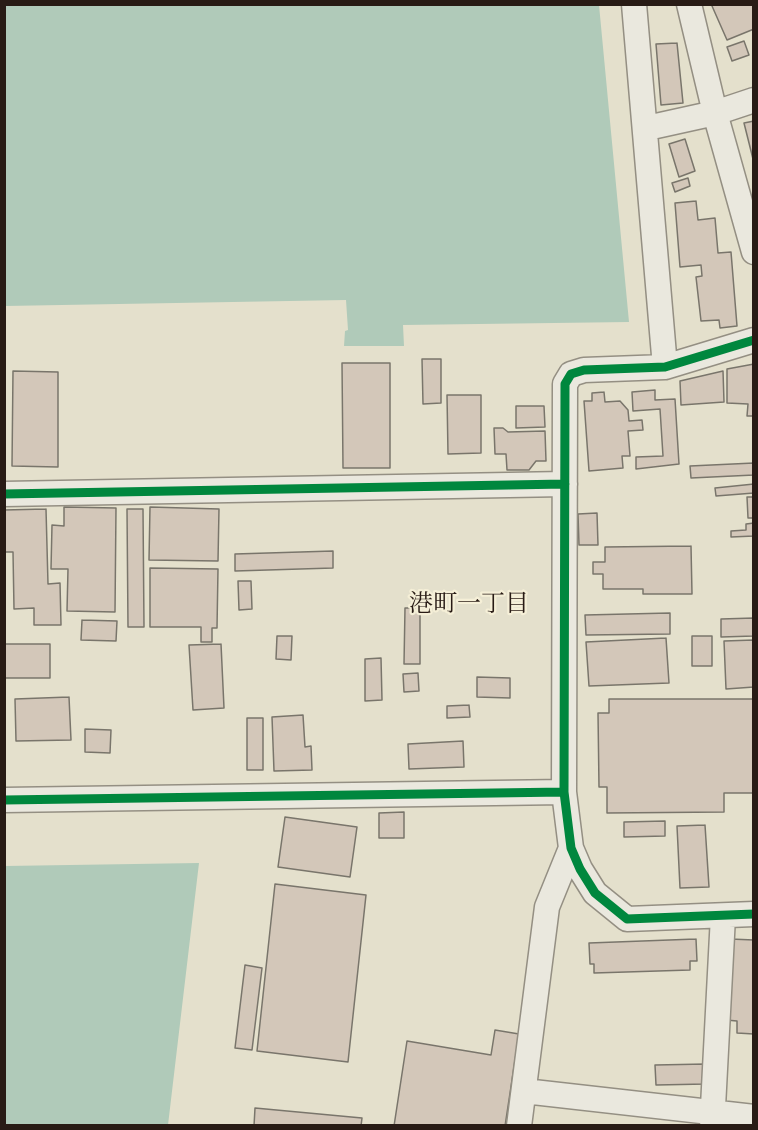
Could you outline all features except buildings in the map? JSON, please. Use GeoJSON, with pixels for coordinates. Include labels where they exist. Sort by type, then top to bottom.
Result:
{"type":"FeatureCollection","features":[{"type":"Feature","properties":{"kind":"street"},"geometry":{"type":"LineString","coordinates":[[634,4],[665,366]]}},
{"type":"Feature","properties":{"kind":"street"},"geometry":{"type":"LineString","coordinates":[[689,4],[715,113],[743,174],[752,243]]}},
{"type":"Feature","properties":{"kind":"street"},"geometry":{"type":"LineString","coordinates":[[646,128],[715,113],[753,100]]}},
{"type":"Feature","properties":{"kind":"street"},"geometry":{"type":"LineString","coordinates":[[753,340],[665,366],[584,370],[571,375],[565,384],[564,792],[571,848],[595,893],[627,919],[753,914]]}},
{"type":"Feature","properties":{"kind":"street"},"geometry":{"type":"LineString","coordinates":[[4,494],[565,484]]}},
{"type":"Feature","properties":{"kind":"street"},"geometry":{"type":"LineString","coordinates":[[4,800],[564,792]]}},
{"type":"Feature","properties":{"kind":"street"},"geometry":{"type":"LineString","coordinates":[[519,1125],[547,907],[571,848]]}},
{"type":"Feature","properties":{"kind":"street"},"geometry":{"type":"LineString","coordinates":[[713,1119],[723,916]]}},
{"type":"Feature","properties":{"kind":"street"},"geometry":{"type":"LineString","coordinates":[[524,1091],[713,1119],[753,1117]]}},
{"type":"Feature","properties":{"kind":"shaded area"},"geometry":{"type":"Polygon","coordinates":[[[4,5],[599,5],[629,322],[403,325],[404,346],[344,346],[345,331],[348,330],[346,300],[5,306],[4,5]]]}},
{"type":"Feature","properties":{"kind":"shaded area"},"geometry":{"type":"Polygon","coordinates":[[[199,863],[168,1125],[5,1125],[5,866],[199,863]]]}},
{"type":"Feature","properties":{"kind":"cycle path"},"geometry":{"type":"LineString","coordinates":[[754,340],[665,367],[584,370],[571,374],[565,384],[564,792],[571,848],[580,869],[595,893],[627,919],[754,914]]}},
{"type":"Feature","properties":{"kind":"cycle path"},"geometry":{"type":"LineString","coordinates":[[4,494],[565,484]]}},
{"type":"Feature","properties":{"kind":"cycle path"},"geometry":{"type":"LineString","coordinates":[[4,800],[564,792]]}},
{"type":"Feature","properties":{"kind":"district","name":"港町一丁目"},"geometry":{"type":"Point","coordinates":[469,607]}}]}
